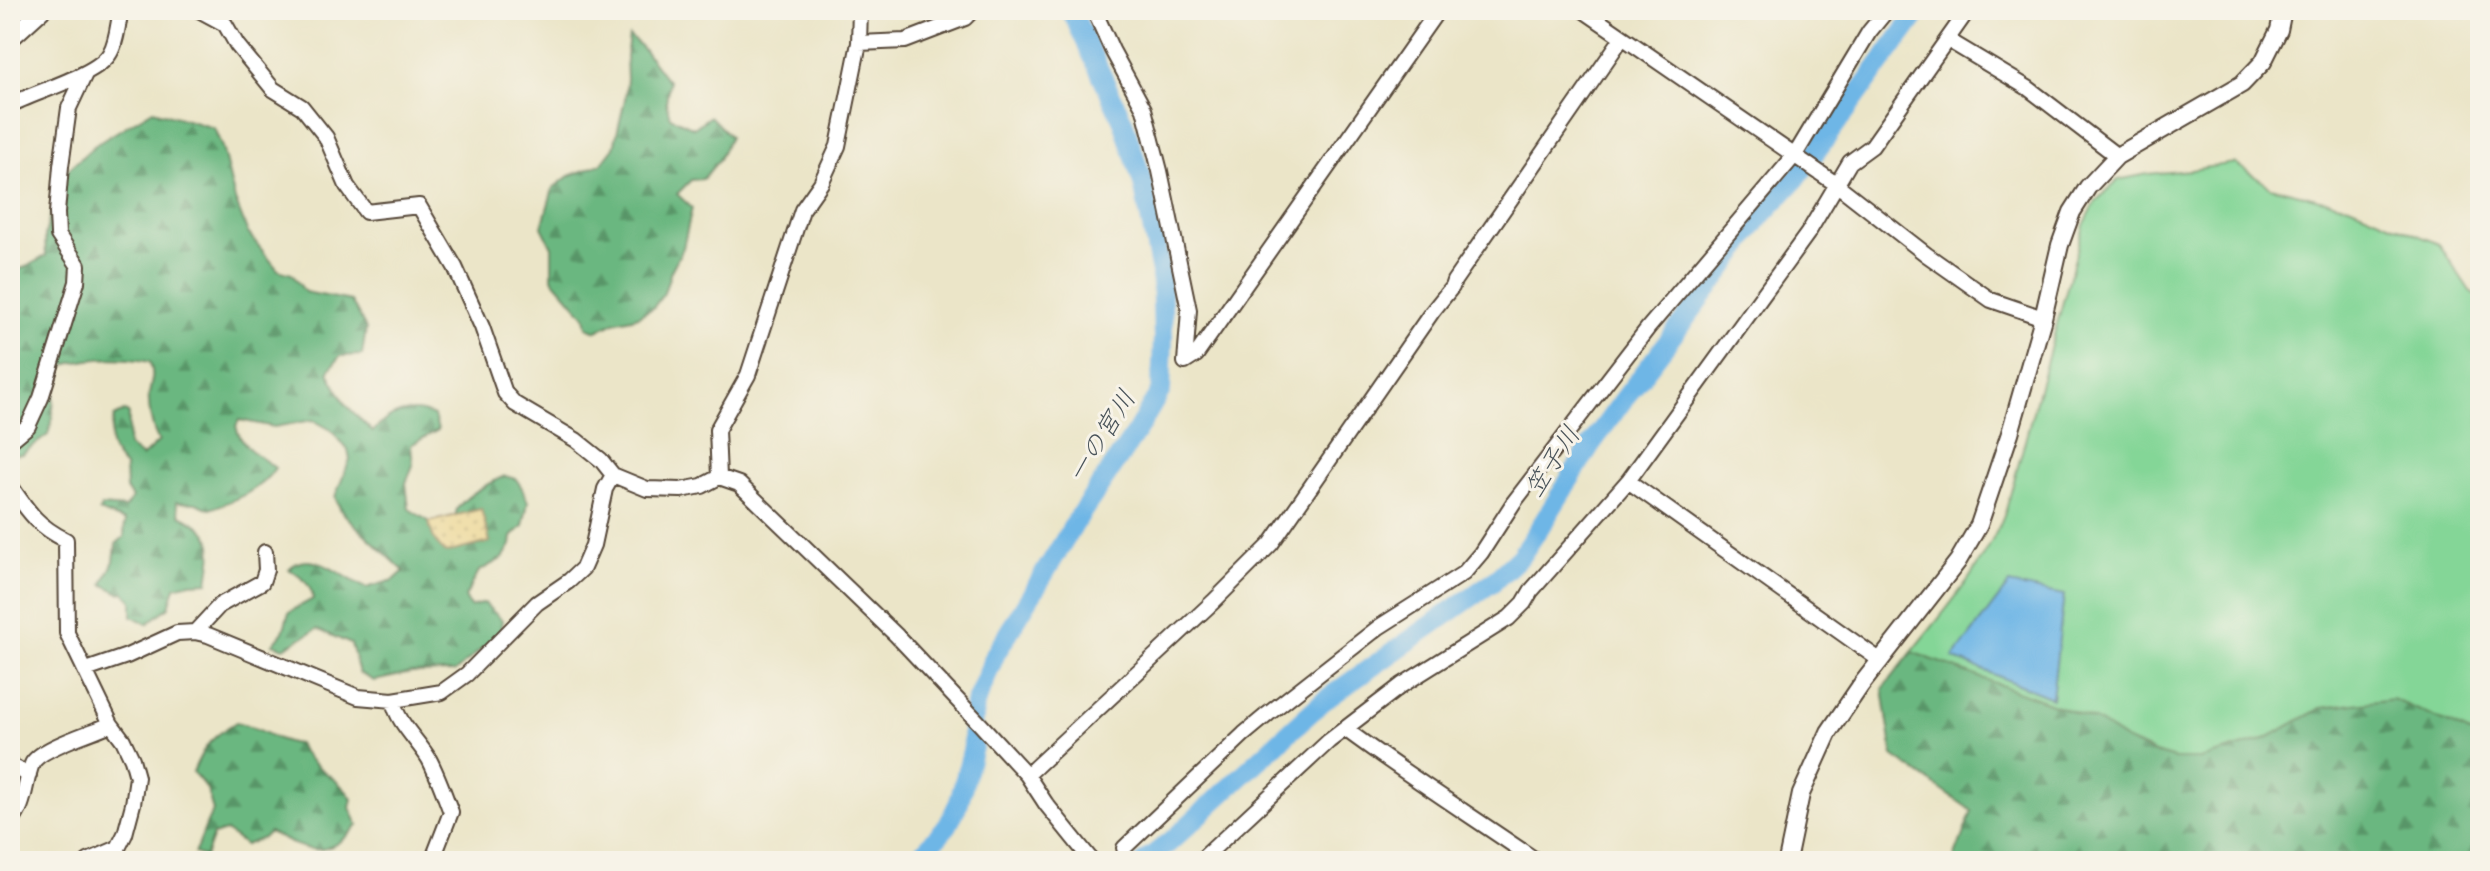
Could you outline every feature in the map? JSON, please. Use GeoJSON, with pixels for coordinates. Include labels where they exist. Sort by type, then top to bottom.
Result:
{"type":"FeatureCollection","features":[{"type":"Feature","properties":{"kind":"street"},"geometry":{"type":"LineString","coordinates":[[10,39],[42,10]]}},
{"type":"Feature","properties":{"kind":"street"},"geometry":{"type":"LineString","coordinates":[[10,105],[85,74],[110,54],[121,10]]}},
{"type":"Feature","properties":{"kind":"street"},"geometry":{"type":"LineString","coordinates":[[199,10],[225,24],[237,45],[273,89],[302,107],[326,137],[347,186],[366,212],[419,206],[455,267],[482,327],[505,393],[515,404],[576,440],[601,460],[613,475],[647,489],[681,490],[702,486],[719,477],[739,484],[896,635],[971,714],[1027,775],[1092,861]]}},
{"type":"Feature","properties":{"kind":"street"},"geometry":{"type":"LineString","coordinates":[[719,477],[717,430],[748,375],[802,210],[821,183],[838,146],[859,43],[860,10]]}},
{"type":"Feature","properties":{"kind":"street"},"geometry":{"type":"LineString","coordinates":[[859,43],[905,41],[965,18],[973,10]]}},
{"type":"Feature","properties":{"kind":"street"},"geometry":{"type":"LineString","coordinates":[[1094,10],[1144,109],[1189,310],[1185,362],[1196,355],[1438,10]]}},
{"type":"Feature","properties":{"kind":"street"},"geometry":{"type":"LineString","coordinates":[[1583,10],[1833,182],[1991,300],[2043,318]]}},
{"type":"Feature","properties":{"kind":"street"},"geometry":{"type":"LineString","coordinates":[[1124,848],[1268,714],[1379,627],[1464,573],[1514,502],[1648,328],[1795,155],[1869,32],[1887,10]]}},
{"type":"Feature","properties":{"kind":"street"},"geometry":{"type":"LineString","coordinates":[[1200,861],[1345,729],[1402,685],[1509,618],[1628,481],[1808,233],[1833,182],[1850,162],[1872,146],[1968,10]]}},
{"type":"Feature","properties":{"kind":"street"},"geometry":{"type":"LineString","coordinates":[[1787,861],[1801,794],[1829,732],[1958,561],[1979,525],[2010,433],[2060,245],[2072,212],[2088,187],[2117,156],[2242,84],[2263,62],[2279,30],[2283,10]]}},
{"type":"Feature","properties":{"kind":"street"},"geometry":{"type":"LineString","coordinates":[[1027,775],[1271,544],[1622,38]]}},
{"type":"Feature","properties":{"kind":"street"},"geometry":{"type":"LineString","coordinates":[[1948,40],[2028,88],[2117,156]]}},
{"type":"Feature","properties":{"kind":"street"},"geometry":{"type":"LineString","coordinates":[[10,441],[28,426],[41,398],[77,282],[78,265],[58,235],[57,213],[69,108],[85,74]]}},
{"type":"Feature","properties":{"kind":"street"},"geometry":{"type":"LineString","coordinates":[[86,670],[127,656],[177,633],[195,632],[358,697],[393,700],[442,692],[454,685],[537,603],[583,568],[593,545],[605,489],[613,475]]}},
{"type":"Feature","properties":{"kind":"street"},"geometry":{"type":"LineString","coordinates":[[1628,481],[1881,661]]}},
{"type":"Feature","properties":{"kind":"street"},"geometry":{"type":"LineString","coordinates":[[10,485],[34,520],[66,540],[67,633],[111,724],[123,740],[137,777],[133,804],[117,855],[88,861]]}},
{"type":"Feature","properties":{"kind":"street"},"geometry":{"type":"LineString","coordinates":[[195,632],[220,605],[262,582],[266,570],[265,552]]}},
{"type":"Feature","properties":{"kind":"street"},"geometry":{"type":"LineString","coordinates":[[393,700],[409,732],[428,758],[451,812],[432,861]]}},
{"type":"Feature","properties":{"kind":"street"},"geometry":{"type":"LineString","coordinates":[[10,823],[22,805],[34,760],[45,752],[111,724]]}},
{"type":"Feature","properties":{"kind":"street"},"geometry":{"type":"LineString","coordinates":[[1345,729],[1537,861]]}},
{"type":"Feature","properties":{"kind":"street"},"geometry":{"type":"LineString","coordinates":[[10,765],[29,775]]}},
{"type":"Feature","properties":{"kind":"green space"},"geometry":{"type":"Polygon","coordinates":[[[629,36],[669,82],[666,102],[670,117],[694,128],[710,116],[730,137],[718,161],[703,179],[691,180],[677,194],[692,208],[683,248],[664,293],[653,308],[597,331],[587,327],[585,316],[552,278],[552,247],[542,227],[553,188],[569,176],[601,164],[614,147],[625,99],[629,36]]]}},
{"type":"Feature","properties":{"kind":"green space"},"geometry":{"type":"Polygon","coordinates":[[[153,110],[214,128],[248,233],[278,270],[292,274],[305,292],[351,301],[366,329],[362,355],[340,356],[328,372],[345,404],[373,432],[400,413],[417,411],[434,416],[438,430],[411,445],[413,465],[406,483],[409,509],[440,528],[454,528],[457,509],[466,498],[485,486],[505,476],[516,479],[522,488],[528,502],[523,526],[512,537],[503,558],[479,571],[465,597],[470,607],[484,603],[502,620],[500,633],[455,672],[411,673],[374,681],[359,673],[351,644],[317,629],[284,648],[273,644],[283,632],[289,612],[313,599],[308,585],[289,569],[297,563],[307,561],[328,566],[366,588],[394,580],[404,571],[341,511],[335,497],[350,459],[348,450],[331,430],[313,420],[274,427],[239,420],[236,426],[243,441],[251,451],[275,468],[254,489],[210,509],[196,503],[176,502],[180,515],[201,528],[210,541],[208,582],[175,587],[169,607],[147,624],[132,616],[132,601],[124,592],[119,593],[103,584],[114,561],[116,544],[124,537],[125,521],[99,511],[102,506],[125,508],[132,498],[126,489],[125,467],[111,444],[114,417],[125,411],[129,414],[128,446],[142,457],[159,441],[149,406],[150,362],[107,358],[64,365],[55,386],[48,435],[22,454],[10,455],[10,272],[46,256],[45,235],[60,177],[95,145],[153,110]]]}},
{"type":"Feature","properties":{"kind":"green space"},"geometry":{"type":"Polygon","coordinates":[[[2234,163],[2271,187],[2349,206],[2439,244],[2470,291],[2480,298],[2480,737],[2393,699],[2321,708],[2261,741],[2200,759],[2175,759],[2126,740],[2095,720],[1912,652],[1977,567],[2006,510],[2084,225],[2096,201],[2118,180],[2234,163]]]}},
{"type":"Feature","properties":{"kind":"green space"},"geometry":{"type":"Polygon","coordinates":[[[1912,652],[2095,720],[2126,740],[2175,759],[2200,759],[2261,741],[2321,708],[2393,699],[2480,737],[2480,861],[1953,861],[1972,811],[1893,756],[1883,689],[1912,652]]]}},
{"type":"Feature","properties":{"kind":"green space"},"geometry":{"type":"Polygon","coordinates":[[[236,722],[298,744],[309,759],[340,784],[352,799],[350,808],[358,825],[336,844],[316,850],[295,845],[269,832],[263,838],[245,845],[226,831],[213,835],[205,857],[194,853],[213,811],[207,789],[193,772],[210,742],[236,722]]]}},
{"type":"Feature","properties":{"kind":"sand"},"geometry":{"type":"Polygon","coordinates":[[[481,509],[490,542],[446,553],[434,539],[429,522],[481,509]]]}},
{"type":"Feature","properties":{"kind":"water"},"geometry":{"type":"Polygon","coordinates":[[[2009,584],[2064,595],[2052,698],[1953,658],[2009,584]]]}},
{"type":"Feature","properties":{"kind":"waterway","name":"一の宮川"},"geometry":{"type":"LineString","coordinates":[[916,861],[948,825],[959,802],[973,747],[975,704],[996,653],[1161,390],[1161,272],[1143,183],[1123,121],[1071,10]]}},
{"type":"Feature","properties":{"kind":"waterway","name":"笠子川"},"geometry":{"type":"LineString","coordinates":[[1145,861],[1170,842],[1322,702],[1494,581],[1520,557],[1590,446],[1624,399],[1757,221],[1795,180],[1920,10]]}}]}
